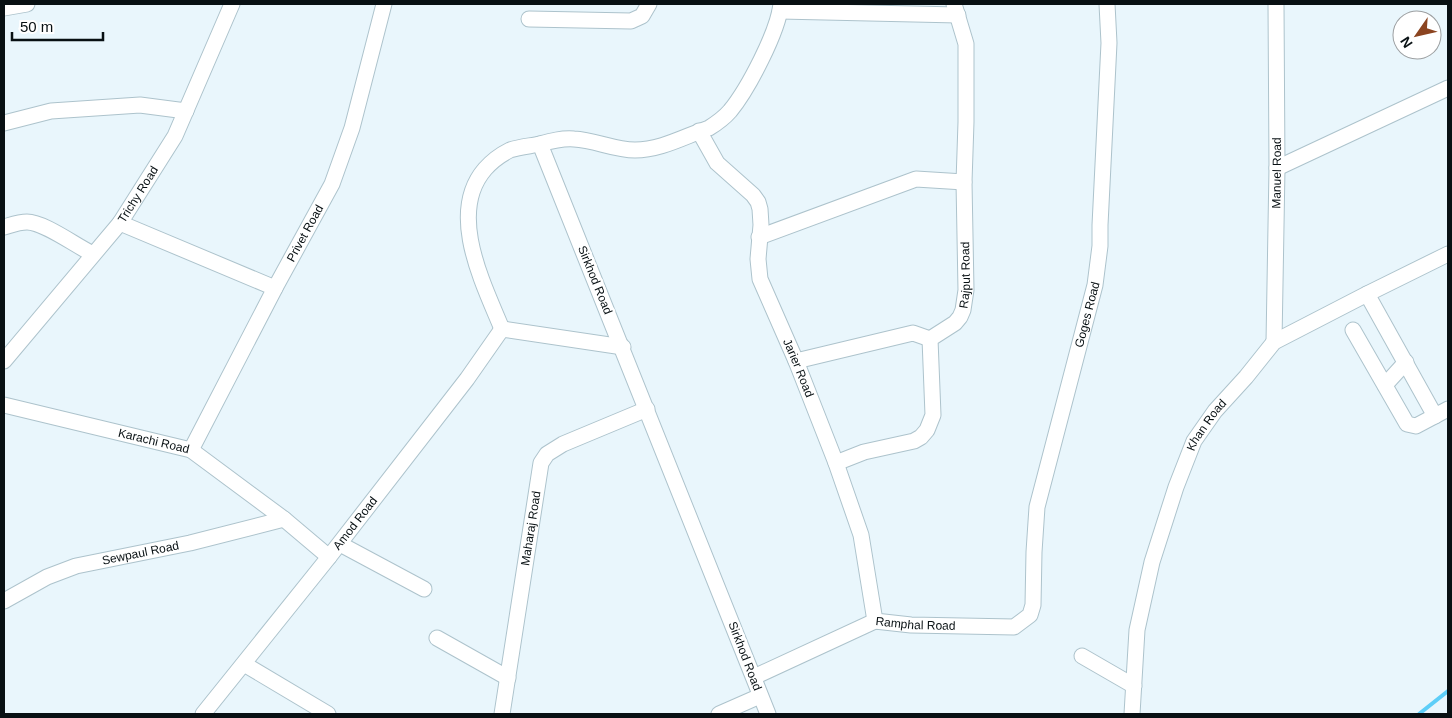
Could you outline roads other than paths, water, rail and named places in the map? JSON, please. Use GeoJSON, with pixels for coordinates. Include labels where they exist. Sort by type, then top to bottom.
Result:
{"type":"FeatureCollection","features":[{"type":"Feature","properties":{"kind":"street"},"geometry":{"type":"LineString","coordinates":[[4,8],[27,4]]}},
{"type":"Feature","properties":{"kind":"street","name":"Trichy Road"},"geometry":{"type":"LineString","coordinates":[[4,361],[120,222],[174,136],[232,4]]}},
{"type":"Feature","properties":{"kind":"street","name":"Privet Road"},"geometry":{"type":"LineString","coordinates":[[191,450],[275,288],[332,184],[352,128],[384,4]]}},
{"type":"Feature","properties":{"kind":"street"},"geometry":{"type":"LineString","coordinates":[[529,19],[631,22],[642,16],[649,4]]}},
{"type":"Feature","properties":{"kind":"street","name":"Goges Road"},"geometry":{"type":"LineString","coordinates":[[1026,619],[1030,615],[1033,605],[1037,507],[1095,285],[1100,246],[1109,43],[1107,4]]}},
{"type":"Feature","properties":{"kind":"street","name":"Manuel Road"},"geometry":{"type":"LineString","coordinates":[[1274,342],[1277,168],[1276,4]]}},
{"type":"Feature","properties":{"kind":"street"},"geometry":{"type":"LineString","coordinates":[[623,347],[502,329],[474,259],[468,220],[469,197],[478,177],[493,160],[511,150],[554,140],[575,139],[624,149],[651,149],[718,123],[729,113],[739,99],[773,32],[780,8],[956,10]]}},
{"type":"Feature","properties":{"kind":"street","name":"Rajput Road"},"geometry":{"type":"LineString","coordinates":[[930,339],[960,318],[966,290],[964,182],[966,44],[956,10]]}},
{"type":"Feature","properties":{"kind":"street"},"geometry":{"type":"LineString","coordinates":[[1277,168],[1448,88]]}},
{"type":"Feature","properties":{"kind":"street"},"geometry":{"type":"LineString","coordinates":[[4,123],[50,111],[130,105],[186,111]]}},
{"type":"Feature","properties":{"kind":"street","name":"Jarier Road"},"geometry":{"type":"LineString","coordinates":[[699,131],[717,163],[753,195],[758,202],[761,216],[758,259],[760,279],[796,361],[836,463],[861,535],[876,621]]}},
{"type":"Feature","properties":{"kind":"street","name":"Sirkhod Road"},"geometry":{"type":"LineString","coordinates":[[540,144],[623,347],[768,714]]}},
{"type":"Feature","properties":{"kind":"street"},"geometry":{"type":"LineString","coordinates":[[759,237],[916,179],[964,182]]}},
{"type":"Feature","properties":{"kind":"street"},"geometry":{"type":"LineString","coordinates":[[4,227],[28,222],[35,224],[59,234],[78,247],[93,254]]}},
{"type":"Feature","properties":{"kind":"street"},"geometry":{"type":"LineString","coordinates":[[120,222],[275,288]]}},
{"type":"Feature","properties":{"kind":"street","name":"Khan Road"},"geometry":{"type":"LineString","coordinates":[[1132,714],[1137,630],[1152,562],[1194,441],[1215,411],[1274,342],[1448,254]]}},
{"type":"Feature","properties":{"kind":"street"},"geometry":{"type":"LineString","coordinates":[[1353,330],[1410,426],[1416,426],[1442,412],[1406,362],[1367,294]]}},
{"type":"Feature","properties":{"kind":"street","name":"Amod Road"},"geometry":{"type":"LineString","coordinates":[[203,714],[340,544],[467,379],[502,329]]}},
{"type":"Feature","properties":{"kind":"street"},"geometry":{"type":"LineString","coordinates":[[796,361],[913,332],[930,339],[933,415],[927,430],[914,441],[864,452],[836,463]]}},
{"type":"Feature","properties":{"kind":"street"},"geometry":{"type":"LineString","coordinates":[[1385,385],[1406,362]]}},
{"type":"Feature","properties":{"kind":"street","name":"Karachi Road"},"geometry":{"type":"LineString","coordinates":[[4,405],[191,450],[284,519],[329,557]]}},
{"type":"Feature","properties":{"kind":"street","name":"Maharaj Road"},"geometry":{"type":"LineString","coordinates":[[502,714],[541,463],[547,454],[563,444],[647,409]]}},
{"type":"Feature","properties":{"kind":"street","name":"Sewpaul Road"},"geometry":{"type":"LineString","coordinates":[[4,601],[47,577],[76,566],[190,543],[284,519]]}},
{"type":"Feature","properties":{"kind":"street"},"geometry":{"type":"LineString","coordinates":[[340,544],[424,590]]}},
{"type":"Feature","properties":{"kind":"street","name":"Ramphal Road"},"geometry":{"type":"LineString","coordinates":[[754,677],[876,621],[912,625],[1014,627],[1026,619]]}},
{"type":"Feature","properties":{"kind":"street"},"geometry":{"type":"LineString","coordinates":[[437,638],[508,678]]}},
{"type":"Feature","properties":{"kind":"street"},"geometry":{"type":"LineString","coordinates":[[1082,656],[1134,686]]}},
{"type":"Feature","properties":{"kind":"street"},"geometry":{"type":"LineString","coordinates":[[244,664],[328,714]]}},
{"type":"Feature","properties":{"kind":"street"},"geometry":{"type":"LineString","coordinates":[[719,714],[760,696]]}},
{"type":"Feature","properties":{"kind":"waterway"},"geometry":{"type":"LineString","coordinates":[[1419,714],[1448,691]]}}]}
